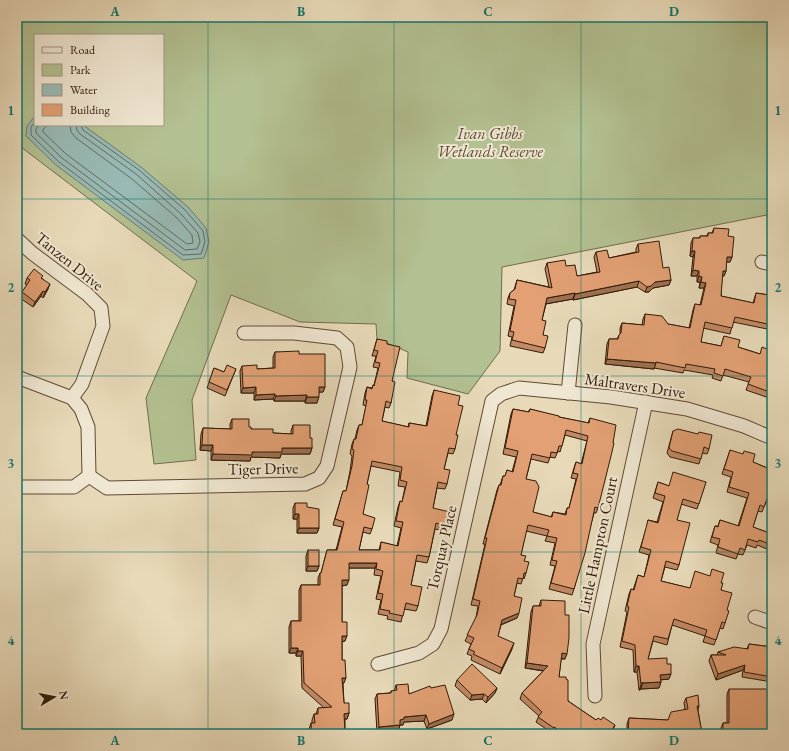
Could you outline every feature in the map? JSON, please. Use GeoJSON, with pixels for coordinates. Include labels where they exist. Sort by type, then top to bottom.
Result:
{"type":"FeatureCollection","features":[{"type":"Feature","properties":{"kind":"street","name":"Tanzen Drive"},"geometry":{"type":"LineString","coordinates":[[17,239],[32,253],[88,294],[101,308],[103,326],[82,384],[72,398]]}},
{"type":"Feature","properties":{"kind":"street"},"geometry":{"type":"LineString","coordinates":[[568,393],[575,325]]}},
{"type":"Feature","properties":{"kind":"street","name":"Tiger Drive"},"geometry":{"type":"LineString","coordinates":[[89,476],[107,488],[305,484],[319,478],[327,466],[350,366],[347,347],[337,338],[294,333],[244,333]]}},
{"type":"Feature","properties":{"kind":"street"},"geometry":{"type":"LineString","coordinates":[[17,377],[72,398],[81,409],[88,426],[89,476],[74,487],[17,487]]}},
{"type":"Feature","properties":{"kind":"street","name":"Maltravers Drive"},"geometry":{"type":"LineString","coordinates":[[492,401],[501,394],[519,388],[611,397],[687,409],[744,426],[772,438]]}},
{"type":"Feature","properties":{"kind":"street","name":"Torquay Place"},"geometry":{"type":"LineString","coordinates":[[378,664],[419,653],[433,644],[440,629],[492,401]]}},
{"type":"Feature","properties":{"kind":"street","name":"Little Hampton Court"},"geometry":{"type":"LineString","coordinates":[[596,696],[593,644],[646,402]]}},
{"type":"Feature","properties":{"kind":"street"},"geometry":{"type":"LineString","coordinates":[[755,617],[772,623]]}},
{"type":"Feature","properties":{"kind":"green space","name":"Ivan Gibbs Wetlands Reserve"},"geometry":{"type":"Polygon","coordinates":[[[17,17],[772,17],[772,214],[502,267],[500,351],[468,394],[407,378],[408,352],[377,339],[376,324],[300,322],[231,295],[192,400],[196,460],[154,464],[146,398],[197,281],[17,144],[17,17]]]}},
{"type":"Feature","properties":{"kind":"water"},"geometry":{"type":"Polygon","coordinates":[[[34,117],[34,126],[84,126],[141,167],[188,207],[206,228],[209,242],[204,258],[183,260],[56,165],[26,136],[27,126],[34,117]]]}},
{"type":"Feature","properties":{"kind":"building"},"geometry":{"type":"Polygon","coordinates":[[[714,228],[729,229],[728,236],[734,237],[732,257],[727,257],[726,271],[723,271],[721,296],[754,303],[756,293],[772,294],[772,325],[735,317],[732,328],[705,322],[701,342],[721,346],[724,336],[740,340],[738,347],[760,354],[762,347],[772,351],[772,393],[748,384],[751,377],[725,369],[723,376],[714,373],[715,369],[686,364],[685,368],[656,362],[607,359],[609,339],[618,339],[621,333],[622,323],[644,325],[645,314],[662,316],[668,324],[690,328],[695,304],[701,305],[706,283],[701,282],[702,277],[699,276],[699,271],[693,270],[695,251],[692,251],[693,238],[708,236],[708,233],[713,233],[714,228]]]}},
{"type":"Feature","properties":{"kind":"building"},"geometry":{"type":"Polygon","coordinates":[[[659,241],[663,268],[669,267],[671,280],[655,282],[651,286],[647,287],[639,281],[547,298],[542,320],[546,321],[543,335],[548,336],[545,348],[512,340],[514,332],[510,331],[516,300],[509,299],[510,293],[515,289],[517,280],[552,288],[547,263],[565,260],[566,266],[575,265],[577,276],[600,272],[596,252],[607,250],[609,258],[639,252],[638,244],[659,241]]]}},
{"type":"Feature","properties":{"kind":"building"},"geometry":{"type":"Polygon","coordinates":[[[34,269],[43,276],[41,278],[50,284],[45,292],[43,291],[35,302],[22,292],[30,280],[27,278],[34,269]]]}},
{"type":"Feature","properties":{"kind":"building"},"geometry":{"type":"Polygon","coordinates":[[[377,339],[387,341],[387,344],[400,347],[392,381],[395,382],[391,403],[386,401],[382,421],[409,427],[409,423],[427,426],[434,390],[460,396],[458,405],[463,406],[456,435],[458,435],[455,449],[449,448],[444,469],[450,470],[447,484],[438,482],[433,508],[450,512],[447,526],[436,523],[429,557],[417,555],[411,585],[422,587],[418,606],[406,603],[403,616],[389,613],[390,611],[380,609],[383,594],[378,593],[383,571],[376,569],[377,563],[349,563],[349,580],[342,580],[342,622],[347,622],[347,636],[342,636],[342,660],[345,660],[346,678],[342,678],[344,703],[349,703],[349,713],[344,714],[345,732],[312,734],[311,723],[315,723],[314,714],[318,714],[318,708],[332,707],[304,683],[303,651],[298,651],[298,648],[291,648],[291,621],[301,621],[301,585],[320,585],[320,573],[327,550],[337,550],[344,522],[335,519],[343,491],[346,491],[352,466],[354,450],[352,449],[354,439],[356,439],[359,425],[362,425],[367,400],[365,400],[367,387],[372,389],[373,385],[374,386],[380,363],[375,362],[378,351],[374,350],[377,339]],[[372,461],[363,514],[375,518],[372,529],[364,527],[359,550],[380,550],[381,542],[398,546],[403,522],[396,521],[400,501],[402,502],[407,482],[400,480],[402,467],[372,461]]]}},
{"type":"Feature","properties":{"kind":"building"},"geometry":{"type":"Polygon","coordinates":[[[299,351],[299,354],[325,354],[325,387],[319,387],[319,397],[307,397],[307,395],[256,395],[256,387],[243,388],[242,366],[257,365],[257,369],[275,368],[275,352],[299,351]]]}},
{"type":"Feature","properties":{"kind":"building"},"geometry":{"type":"Polygon","coordinates":[[[227,365],[236,369],[227,390],[209,382],[214,368],[224,372],[227,365]]]}},
{"type":"Feature","properties":{"kind":"building"},"geometry":{"type":"Polygon","coordinates":[[[513,409],[529,412],[530,409],[589,423],[590,418],[616,425],[614,443],[598,508],[595,507],[585,553],[574,589],[551,583],[557,561],[552,560],[557,538],[547,536],[549,530],[528,525],[521,555],[526,556],[524,561],[529,562],[523,579],[518,578],[514,596],[522,598],[519,613],[502,620],[498,636],[514,643],[502,668],[473,654],[475,652],[469,649],[474,638],[467,635],[477,615],[480,601],[473,599],[487,538],[485,538],[499,485],[501,485],[503,476],[505,476],[507,470],[513,472],[518,451],[505,448],[513,409]],[[566,430],[562,446],[559,446],[557,453],[551,452],[550,458],[532,454],[526,479],[536,481],[539,487],[533,512],[552,517],[553,512],[566,515],[578,474],[573,473],[576,462],[582,464],[588,436],[566,430]]]}},
{"type":"Feature","properties":{"kind":"building"},"geometry":{"type":"Polygon","coordinates":[[[232,419],[249,419],[249,427],[251,427],[251,429],[273,429],[273,433],[293,434],[293,425],[310,425],[312,448],[282,448],[282,452],[252,452],[252,455],[213,454],[213,445],[202,445],[203,428],[232,429],[232,419]]]}},
{"type":"Feature","properties":{"kind":"building"},"geometry":{"type":"Polygon","coordinates":[[[678,429],[698,434],[699,432],[712,435],[709,449],[704,447],[701,459],[672,451],[669,448],[673,431],[678,429]]]}},
{"type":"Feature","properties":{"kind":"building"},"geometry":{"type":"Polygon","coordinates":[[[730,450],[743,454],[744,451],[755,454],[753,462],[772,470],[772,498],[768,496],[764,507],[760,505],[753,527],[772,534],[772,545],[759,540],[758,542],[748,539],[745,550],[740,548],[738,554],[718,547],[720,539],[712,537],[715,526],[718,527],[720,520],[739,526],[749,493],[729,487],[733,472],[724,469],[730,450]]]}},
{"type":"Feature","properties":{"kind":"building"},"geometry":{"type":"Polygon","coordinates":[[[673,472],[706,482],[699,504],[683,499],[677,520],[690,523],[679,565],[666,561],[661,581],[690,588],[695,571],[710,576],[712,569],[724,573],[721,583],[723,583],[721,590],[732,593],[725,623],[722,622],[716,640],[705,636],[707,630],[674,619],[668,639],[654,636],[648,659],[667,658],[667,664],[671,664],[671,674],[660,675],[661,682],[642,683],[641,685],[639,666],[636,666],[635,645],[622,641],[629,607],[627,606],[631,589],[634,590],[638,575],[644,577],[651,550],[641,547],[648,520],[658,523],[665,496],[655,493],[658,482],[669,486],[673,472]]]}},
{"type":"Feature","properties":{"kind":"building"},"geometry":{"type":"Polygon","coordinates":[[[295,503],[307,503],[307,507],[319,509],[319,528],[299,528],[299,514],[295,514],[295,503]]]}},
{"type":"Feature","properties":{"kind":"building"},"geometry":{"type":"Polygon","coordinates":[[[308,550],[319,550],[319,566],[308,566],[308,550]]]}},
{"type":"Feature","properties":{"kind":"building"},"geometry":{"type":"Polygon","coordinates":[[[772,560],[772,569],[769,567],[772,560]]]}},
{"type":"Feature","properties":{"kind":"building"},"geometry":{"type":"Polygon","coordinates":[[[541,600],[565,601],[565,615],[569,615],[567,654],[562,653],[559,677],[566,677],[568,680],[568,701],[596,720],[598,718],[601,720],[603,717],[615,725],[609,734],[565,734],[538,717],[542,712],[522,693],[548,666],[527,663],[533,606],[541,606],[541,600]]]}},
{"type":"Feature","properties":{"kind":"building"},"geometry":{"type":"Polygon","coordinates":[[[749,644],[772,647],[772,677],[744,672],[745,665],[718,674],[711,655],[726,655],[718,652],[734,647],[748,649],[749,644]]]}},
{"type":"Feature","properties":{"kind":"building"},"geometry":{"type":"Polygon","coordinates":[[[472,664],[497,688],[488,697],[484,694],[472,695],[457,680],[472,664]]]}},
{"type":"Feature","properties":{"kind":"building"},"geometry":{"type":"Polygon","coordinates":[[[408,684],[409,694],[430,686],[431,688],[445,685],[454,714],[429,724],[426,715],[404,717],[404,719],[400,720],[400,725],[379,727],[377,694],[391,693],[391,691],[397,690],[396,685],[408,684]]]}},
{"type":"Feature","properties":{"kind":"building"},"geometry":{"type":"Polygon","coordinates":[[[729,689],[771,689],[771,719],[768,719],[768,734],[723,734],[723,723],[729,723],[729,689]]]}},
{"type":"Feature","properties":{"kind":"building"},"geometry":{"type":"Polygon","coordinates":[[[698,695],[699,706],[697,706],[702,733],[628,734],[629,718],[668,720],[671,712],[688,709],[686,698],[698,695]]]}}]}
